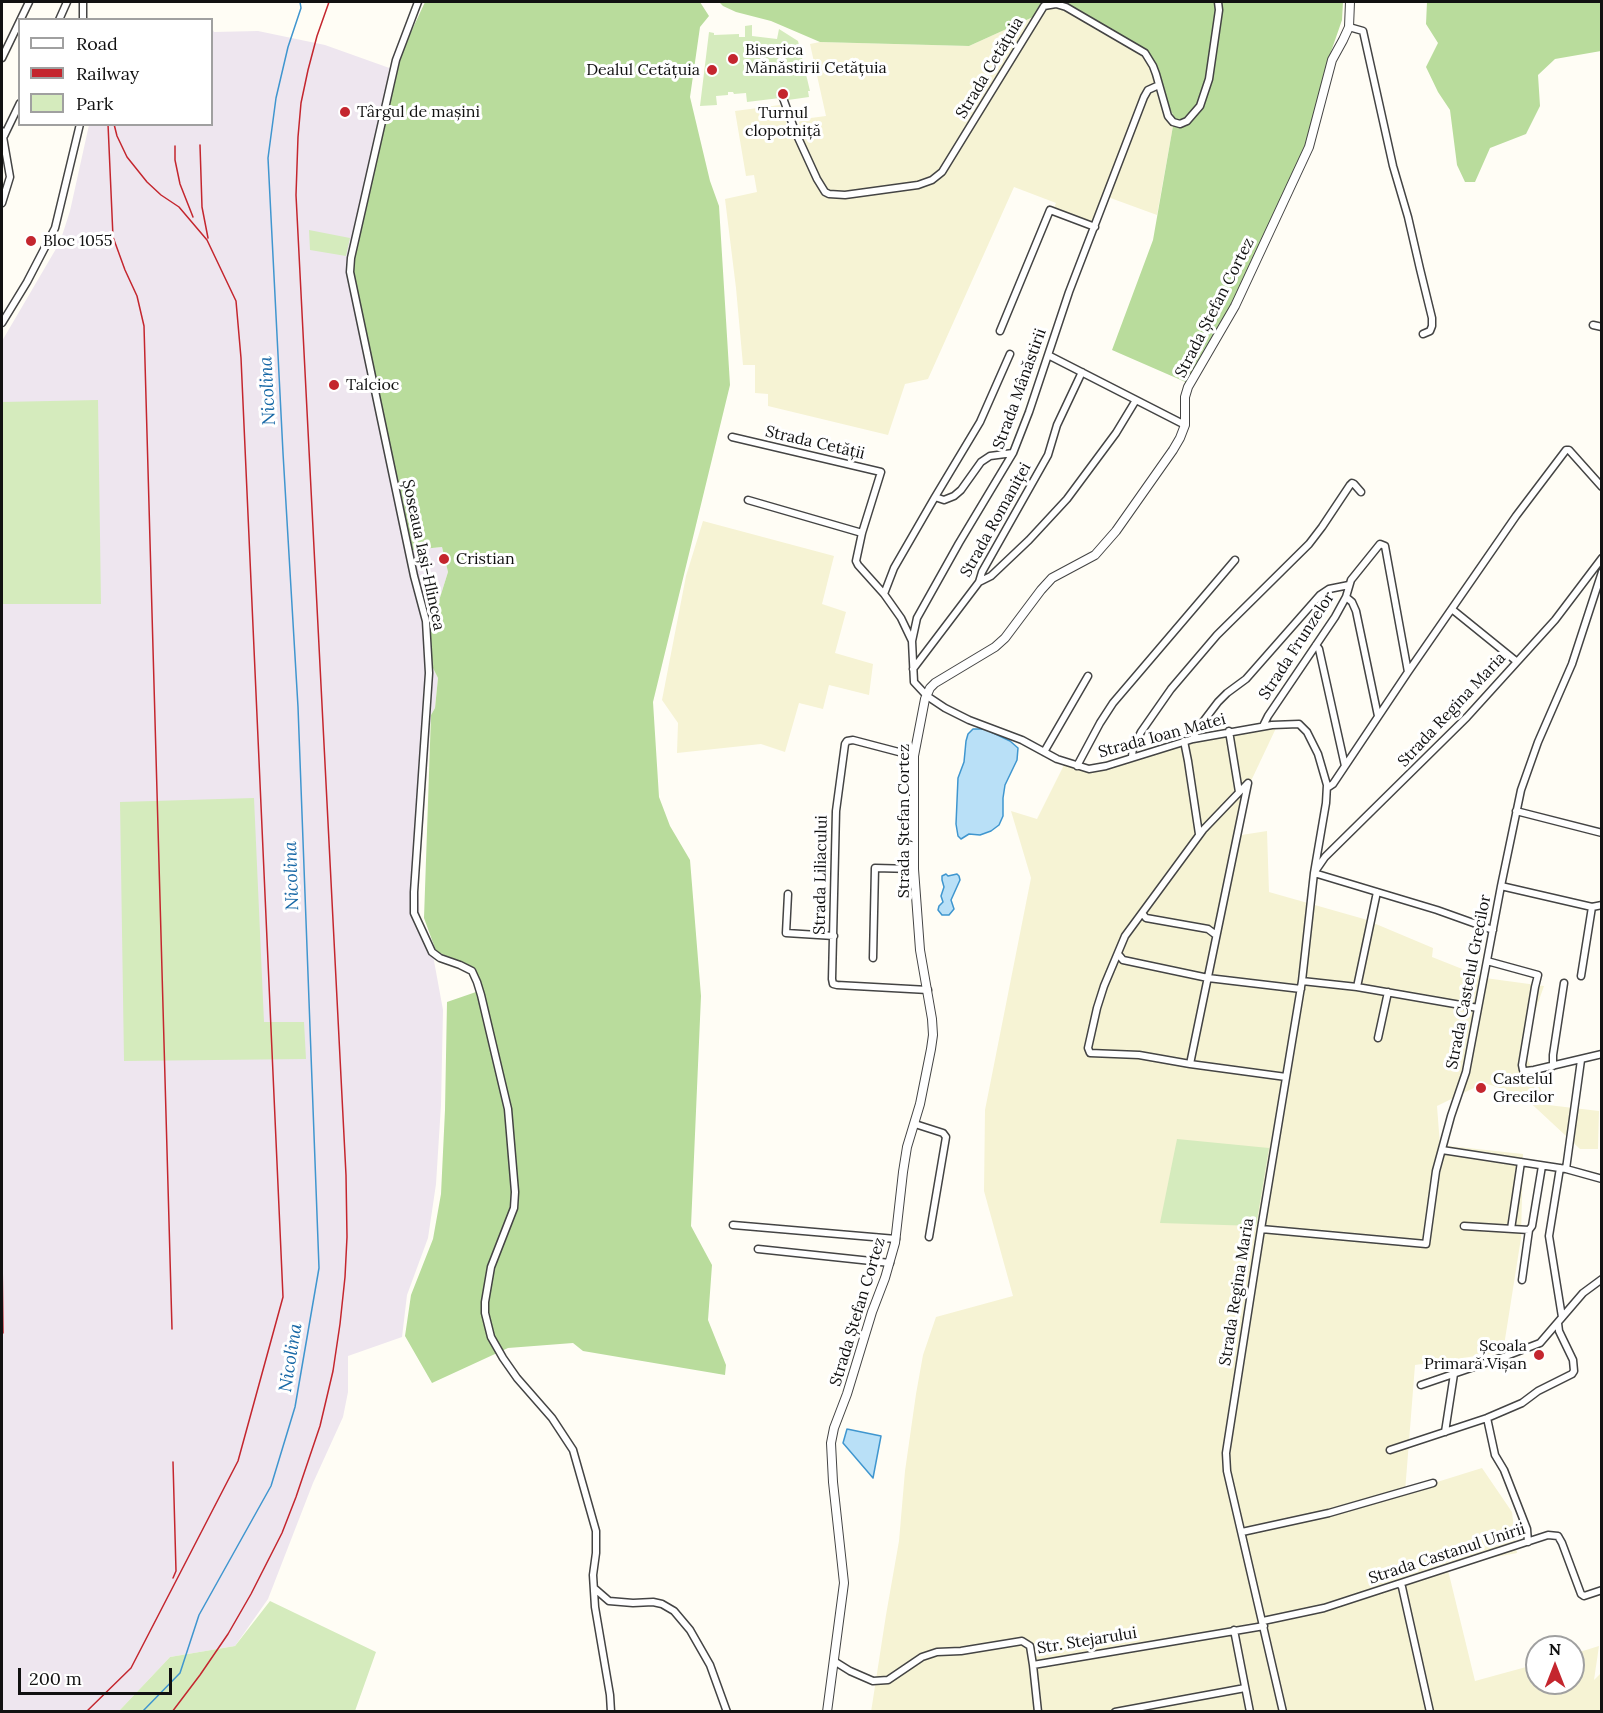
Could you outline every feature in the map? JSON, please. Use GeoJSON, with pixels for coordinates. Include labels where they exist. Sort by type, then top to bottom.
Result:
{"type":"FeatureCollection","features":[{"type":"Feature","properties":{"kind":"street"},"geometry":{"type":"LineString","coordinates":[[21,18],[29,2]]}},
{"type":"Feature","properties":{"kind":"street"},"geometry":{"type":"LineString","coordinates":[[60,18],[67,2]]}},
{"type":"Feature","properties":{"kind":"street"},"geometry":{"type":"LineString","coordinates":[[83,2],[83,18]]}},
{"type":"Feature","properties":{"kind":"street","name":"Șoseaua Iași-Hlincea"},"geometry":{"type":"LineString","coordinates":[[418,2],[396,60],[351,258],[350,273],[414,576],[426,621],[429,682],[414,913],[432,952],[440,958],[472,971],[477,982],[508,1109],[515,1192],[514,1208],[491,1267],[485,1314],[491,1337],[503,1358],[517,1378],[552,1418],[573,1450],[596,1531],[594,1588]]}},
{"type":"Feature","properties":{"kind":"street","name":"Strada Cetățuia"},"geometry":{"type":"LineString","coordinates":[[783,98],[795,131],[825,192],[838,196],[918,185],[932,180],[942,172],[986,103],[1040,10],[1056,4],[1066,7],[1136,47],[1153,66],[1168,116],[1173,122],[1180,124],[1194,115],[1200,106],[1209,79],[1218,2]]}},
{"type":"Feature","properties":{"kind":"street"},"geometry":{"type":"LineString","coordinates":[[1350,2],[1349,27],[1363,31],[1393,166],[1408,217],[1432,318],[1430,332],[1423,334]]}},
{"type":"Feature","properties":{"kind":"street"},"geometry":{"type":"LineString","coordinates":[[2,58],[18,25]]}},
{"type":"Feature","properties":{"kind":"street","name":"Strada Ștefan Cortez"},"geometry":{"type":"LineString","coordinates":[[827,1712],[844,1583],[832,1482],[831,1443],[872,1312],[890,1263],[896,1239],[907,1147],[915,1124],[932,1042],[932,1019],[920,950],[914,869],[914,756],[923,703],[935,682],[995,647],[1005,638],[1052,578],[1095,555],[1116,531],[1173,450],[1185,425],[1185,397],[1188,387],[1235,306],[1285,195],[1310,147],[1332,60],[1349,27]]}},
{"type":"Feature","properties":{"kind":"street","name":"Strada Mânăstirii"},"geometry":{"type":"LineString","coordinates":[[927,696],[914,682],[912,670],[912,641],[917,618],[1013,453],[1069,292],[1144,97],[1148,90],[1159,85]]}},
{"type":"Feature","properties":{"kind":"street"},"geometry":{"type":"LineString","coordinates":[[2,203],[10,177],[2,134],[18,106]]}},
{"type":"Feature","properties":{"kind":"street"},"geometry":{"type":"LineString","coordinates":[[2,323],[27,282],[55,228],[80,126]]}},
{"type":"Feature","properties":{"kind":"street"},"geometry":{"type":"LineString","coordinates":[[1000,332],[1050,210],[1095,227]]}},
{"type":"Feature","properties":{"kind":"street"},"geometry":{"type":"LineString","coordinates":[[1593,325],[1602,327]]}},
{"type":"Feature","properties":{"kind":"street"},"geometry":{"type":"LineString","coordinates":[[884,594],[894,568],[980,423],[1010,354]]}},
{"type":"Feature","properties":{"kind":"street"},"geometry":{"type":"LineString","coordinates":[[1048,355],[1185,425]]}},
{"type":"Feature","properties":{"kind":"street","name":"Strada Romaniței"},"geometry":{"type":"LineString","coordinates":[[912,670],[979,582],[982,572],[1048,455],[1057,425],[1082,372]]}},
{"type":"Feature","properties":{"kind":"street"},"geometry":{"type":"LineString","coordinates":[[979,582],[991,576],[1068,499],[1116,433],[1136,400]]}},
{"type":"Feature","properties":{"kind":"street","name":"Strada Cetății"},"geometry":{"type":"LineString","coordinates":[[732,437],[881,472],[856,561],[901,618],[912,641]]}},
{"type":"Feature","properties":{"kind":"street"},"geometry":{"type":"LineString","coordinates":[[1327,788],[1333,784],[1516,516],[1568,449],[1602,487]]}},
{"type":"Feature","properties":{"kind":"street"},"geometry":{"type":"LineString","coordinates":[[935,497],[944,500],[954,496],[986,458],[996,454],[1013,453]]}},
{"type":"Feature","properties":{"kind":"street"},"geometry":{"type":"LineString","coordinates":[[1132,756],[1133,748],[1141,732],[1171,689],[1216,635],[1309,544],[1352,483],[1361,492]]}},
{"type":"Feature","properties":{"kind":"street"},"geometry":{"type":"LineString","coordinates":[[748,500],[862,533]]}},
{"type":"Feature","properties":{"kind":"street","name":"Strada Frunzelor"},"geometry":{"type":"LineString","coordinates":[[1263,726],[1335,617],[1346,597],[1348,585],[1378,546],[1384,544],[1408,672]]}},
{"type":"Feature","properties":{"kind":"street","name":"Strada Regina Maria"},"geometry":{"type":"LineString","coordinates":[[1283,1712],[1227,1471],[1226,1453],[1301,989],[1314,873],[1325,857],[1467,717],[1555,620],[1602,558]]}},
{"type":"Feature","properties":{"kind":"street"},"geometry":{"type":"LineString","coordinates":[[1077,766],[1113,704],[1235,560]]}},
{"type":"Feature","properties":{"kind":"street","name":"Strada Castelul Grecilor"},"geometry":{"type":"LineString","coordinates":[[1261,1229],[1426,1244],[1436,1171],[1466,1072],[1515,811],[1538,742],[1572,664],[1602,572]]}},
{"type":"Feature","properties":{"kind":"street"},"geometry":{"type":"LineString","coordinates":[[1193,739],[1218,702],[1246,679],[1320,595],[1329,588],[1348,585]]}},
{"type":"Feature","properties":{"kind":"street"},"geometry":{"type":"LineString","coordinates":[[1346,597],[1352,602],[1356,611],[1378,716]]}},
{"type":"Feature","properties":{"kind":"street"},"geometry":{"type":"LineString","coordinates":[[1453,610],[1516,661]]}},
{"type":"Feature","properties":{"kind":"street"},"geometry":{"type":"LineString","coordinates":[[901,618],[917,618]]}},
{"type":"Feature","properties":{"kind":"street"},"geometry":{"type":"LineString","coordinates":[[1316,645],[1319,649],[1345,766]]}},
{"type":"Feature","properties":{"kind":"street"},"geometry":{"type":"LineString","coordinates":[[1044,752],[1088,676]]}},
{"type":"Feature","properties":{"kind":"street","name":"Strada Ioan Matei"},"geometry":{"type":"LineString","coordinates":[[927,696],[969,720],[1089,769],[1184,741],[1229,731],[1299,724],[1305,729],[1318,754],[1327,788],[1314,873]]}},
{"type":"Feature","properties":{"kind":"street"},"geometry":{"type":"LineString","coordinates":[[1229,731],[1239,792]]}},
{"type":"Feature","properties":{"kind":"street","name":"Strada Liliacului"},"geometry":{"type":"LineString","coordinates":[[914,756],[853,740],[845,744],[836,811],[832,984],[928,990]]}},
{"type":"Feature","properties":{"kind":"street"},"geometry":{"type":"LineString","coordinates":[[1184,741],[1199,834]]}},
{"type":"Feature","properties":{"kind":"street"},"geometry":{"type":"LineString","coordinates":[[1190,1064],[1248,783],[1199,834],[1125,936],[1104,986],[1088,1048],[1090,1053],[1139,1055],[1190,1064],[1286,1077]]}},
{"type":"Feature","properties":{"kind":"street"},"geometry":{"type":"LineString","coordinates":[[1515,811],[1602,833]]}},
{"type":"Feature","properties":{"kind":"street"},"geometry":{"type":"LineString","coordinates":[[873,958],[875,868],[914,869]]}},
{"type":"Feature","properties":{"kind":"street"},"geometry":{"type":"LineString","coordinates":[[1314,873],[1437,910],[1493,930]]}},
{"type":"Feature","properties":{"kind":"street"},"geometry":{"type":"LineString","coordinates":[[1501,886],[1592,907],[1602,905]]}},
{"type":"Feature","properties":{"kind":"street"},"geometry":{"type":"LineString","coordinates":[[1357,987],[1377,892]]}},
{"type":"Feature","properties":{"kind":"street"},"geometry":{"type":"LineString","coordinates":[[788,894],[786,933],[834,936]]}},
{"type":"Feature","properties":{"kind":"street"},"geometry":{"type":"LineString","coordinates":[[1581,976],[1592,907]]}},
{"type":"Feature","properties":{"kind":"street"},"geometry":{"type":"LineString","coordinates":[[1142,913],[1146,918],[1208,929],[1216,935]]}},
{"type":"Feature","properties":{"kind":"street"},"geometry":{"type":"LineString","coordinates":[[1118,954],[1123,960],[1208,978],[1301,989]]}},
{"type":"Feature","properties":{"kind":"street"},"geometry":{"type":"LineString","coordinates":[[1486,961],[1538,975],[1534,987],[1522,1068],[1524,1071],[1602,1054]]}},
{"type":"Feature","properties":{"kind":"street"},"geometry":{"type":"LineString","coordinates":[[1302,981],[1357,987],[1478,1008]]}},
{"type":"Feature","properties":{"kind":"street"},"geometry":{"type":"LineString","coordinates":[[1553,1066],[1564,983]]}},
{"type":"Feature","properties":{"kind":"street"},"geometry":{"type":"LineString","coordinates":[[1378,1038],[1388,992]]}},
{"type":"Feature","properties":{"kind":"street"},"geometry":{"type":"LineString","coordinates":[[1390,1450],[1487,1418],[1522,1403],[1538,1391],[1574,1371],[1573,1360],[1559,1331],[1560,1320],[1549,1236],[1581,1060]]}},
{"type":"Feature","properties":{"kind":"street"},"geometry":{"type":"LineString","coordinates":[[915,1124],[943,1133],[947,1139],[928,1237]]}},
{"type":"Feature","properties":{"kind":"street"},"geometry":{"type":"LineString","coordinates":[[1442,1150],[1563,1169],[1602,1179]]}},
{"type":"Feature","properties":{"kind":"street"},"geometry":{"type":"LineString","coordinates":[[1511,1229],[1521,1162]]}},
{"type":"Feature","properties":{"kind":"street"},"geometry":{"type":"LineString","coordinates":[[1522,1280],[1542,1166]]}},
{"type":"Feature","properties":{"kind":"street"},"geometry":{"type":"LineString","coordinates":[[733,1225],[896,1239]]}},
{"type":"Feature","properties":{"kind":"street"},"geometry":{"type":"LineString","coordinates":[[1464,1226],[1529,1230]]}},
{"type":"Feature","properties":{"kind":"street"},"geometry":{"type":"LineString","coordinates":[[758,1249],[890,1263]]}},
{"type":"Feature","properties":{"kind":"street"},"geometry":{"type":"LineString","coordinates":[[1420,1385],[1540,1343],[1583,1293],[1602,1279]]}},
{"type":"Feature","properties":{"kind":"street"},"geometry":{"type":"LineString","coordinates":[[1445,1432],[1454,1374]]}},
{"type":"Feature","properties":{"kind":"street"},"geometry":{"type":"LineString","coordinates":[[1487,1418],[1495,1455],[1504,1470],[1527,1529],[1528,1542]]}},
{"type":"Feature","properties":{"kind":"street"},"geometry":{"type":"LineString","coordinates":[[1242,1532],[1329,1514],[1433,1483]]}},
{"type":"Feature","properties":{"kind":"street","name":"Strada Castanul Unirii"},"geometry":{"type":"LineString","coordinates":[[1264,1624],[1401,1584],[1548,1535],[1557,1536],[1562,1543],[1581,1594],[1584,1596],[1602,1590]]}},
{"type":"Feature","properties":{"kind":"street"},"geometry":{"type":"LineString","coordinates":[[1401,1584],[1430,1712]]}},
{"type":"Feature","properties":{"kind":"street"},"geometry":{"type":"LineString","coordinates":[[594,1588],[609,1601]]}},
{"type":"Feature","properties":{"kind":"street"},"geometry":{"type":"LineString","coordinates":[[594,1588],[611,1712]]}},
{"type":"Feature","properties":{"kind":"street"},"geometry":{"type":"LineString","coordinates":[[595,1607],[609,1601],[653,1602],[674,1611],[690,1629],[706,1656],[727,1712]]}},
{"type":"Feature","properties":{"kind":"street","name":"Str. Stejarului"},"geometry":{"type":"LineString","coordinates":[[834,1661],[873,1681],[888,1680],[922,1657],[937,1652],[961,1652],[1022,1641],[1030,1646],[1033,1665],[1264,1624]]}},
{"type":"Feature","properties":{"kind":"street"},"geometry":{"type":"LineString","coordinates":[[1234,1630],[1250,1712]]}},
{"type":"Feature","properties":{"kind":"street"},"geometry":{"type":"LineString","coordinates":[[1033,1665],[1038,1712]]}},
{"type":"Feature","properties":{"kind":"street"},"geometry":{"type":"LineString","coordinates":[[1115,1712],[1245,1688]]}},
{"type":"Feature","properties":{"kind":"shaded area"},"geometry":{"type":"Polygon","coordinates":[[[1049,8],[1065,9],[1126,45],[1142,56],[1152,69],[1164,116],[1173,126],[1157,215],[1105,196],[1094,223],[1054,208],[1056,203],[1014,187],[928,379],[905,384],[888,435],[768,406],[768,394],[755,393],[755,365],[743,365],[725,199],[757,192],[754,175],[746,176],[735,111],[780,105],[789,130],[800,126],[799,122],[803,119],[826,116],[810,44],[820,42],[969,46],[1033,17],[1038,20],[1049,8]]]}},
{"type":"Feature","properties":{"kind":"shaded area"},"geometry":{"type":"Polygon","coordinates":[[[213,30],[214,32],[258,31],[325,45],[395,70],[411,550],[442,547],[448,572],[437,607],[427,615],[433,668],[438,678],[435,708],[431,715],[418,885],[420,920],[430,939],[443,1010],[441,1105],[436,1184],[428,1238],[407,1295],[402,1337],[348,1356],[348,1392],[343,1417],[313,1483],[268,1599],[235,1646],[170,1657],[119,1711],[2,1711],[2,341],[60,242],[70,211],[89,126],[213,126],[213,30]]]}},
{"type":"Feature","properties":{"kind":"shaded area"},"geometry":{"type":"Polygon","coordinates":[[[703,521],[834,556],[822,604],[846,612],[835,653],[873,664],[869,695],[829,685],[823,709],[799,703],[785,752],[761,744],[677,753],[678,723],[662,700],[686,576],[703,521]]]}},
{"type":"Feature","properties":{"kind":"shaded area"},"geometry":{"type":"Polygon","coordinates":[[[1277,726],[1251,781],[1235,836],[1267,831],[1269,892],[1364,919],[1433,948],[1432,957],[1485,978],[1544,986],[1532,1020],[1526,1056],[1548,1105],[1599,1111],[1598,1149],[1580,1149],[1522,1095],[1484,1083],[1437,1106],[1440,1145],[1523,1154],[1521,1238],[1503,1352],[1415,1365],[1405,1492],[1482,1468],[1512,1512],[1517,1553],[1447,1566],[1475,1681],[1525,1667],[1525,1695],[1585,1695],[1585,1650],[1599,1646],[1594,1680],[1601,1673],[1601,1711],[871,1712],[899,1541],[905,1471],[923,1355],[936,1317],[1013,1296],[984,1191],[985,1110],[1031,878],[1011,811],[1037,819],[1064,765],[1089,771],[1186,742],[1277,726]]]}},
{"type":"Feature","properties":{"kind":"green space"},"geometry":{"type":"Polygon","coordinates":[[[425,2],[700,2],[709,16],[700,27],[690,97],[710,181],[719,206],[730,385],[653,702],[659,797],[670,826],[690,860],[701,996],[691,1226],[712,1265],[708,1320],[726,1365],[725,1375],[583,1351],[573,1343],[508,1348],[432,1383],[405,1336],[411,1295],[433,1239],[441,1194],[447,1002],[476,992],[475,970],[436,951],[424,918],[431,715],[435,708],[438,678],[433,668],[427,615],[437,607],[448,572],[442,547],[412,550],[350,270],[398,60],[425,2]]]}},
{"type":"Feature","properties":{"kind":"green space"},"geometry":{"type":"Polygon","coordinates":[[[719,2],[1045,2],[1033,17],[969,46],[820,42],[771,21],[736,12],[719,2]]]}},
{"type":"Feature","properties":{"kind":"green space"},"geometry":{"type":"Polygon","coordinates":[[[1063,2],[1343,2],[1342,20],[1324,72],[1310,147],[1190,384],[1112,350],[1153,240],[1174,117],[1157,67],[1148,52],[1063,2]]]}},
{"type":"Feature","properties":{"kind":"green space"},"geometry":{"type":"Polygon","coordinates":[[[1427,2],[1601,2],[1601,51],[1555,59],[1538,75],[1540,106],[1526,134],[1490,148],[1475,182],[1465,182],[1457,165],[1450,110],[1426,67],[1438,43],[1426,24],[1427,2]]]}},
{"type":"Feature","properties":{"kind":"green space"},"geometry":{"type":"Polygon","coordinates":[[[752,25],[752,36],[777,39],[779,29],[798,41],[810,91],[808,91],[809,97],[788,100],[785,90],[779,91],[780,98],[747,102],[746,93],[728,92],[728,95],[716,96],[717,105],[700,106],[709,32],[714,35],[739,34],[739,37],[745,37],[745,26],[752,25]]]}},
{"type":"Feature","properties":{"kind":"green space"},"geometry":{"type":"Polygon","coordinates":[[[309,230],[350,238],[346,256],[310,250],[309,230]]]}},
{"type":"Feature","properties":{"kind":"green space"},"geometry":{"type":"Polygon","coordinates":[[[98,400],[101,604],[2,604],[2,402],[98,400]]]}},
{"type":"Feature","properties":{"kind":"green space"},"geometry":{"type":"Polygon","coordinates":[[[254,798],[264,1022],[304,1022],[306,1059],[124,1061],[120,802],[254,798]]]}},
{"type":"Feature","properties":{"kind":"green space"},"geometry":{"type":"Polygon","coordinates":[[[1177,1139],[1269,1148],[1256,1226],[1160,1223],[1177,1139]]]}},
{"type":"Feature","properties":{"kind":"green space"},"geometry":{"type":"Polygon","coordinates":[[[270,1601],[376,1652],[355,1711],[119,1711],[170,1657],[235,1646],[270,1601]]]}},
{"type":"Feature","properties":{"kind":"water"},"geometry":{"type":"Polygon","coordinates":[[[973,729],[985,729],[1010,741],[1018,748],[1017,760],[1005,785],[1003,816],[999,825],[991,831],[980,835],[969,834],[961,839],[958,836],[956,824],[958,778],[964,762],[968,734],[973,729]]]}},
{"type":"Feature","properties":{"kind":"water"},"geometry":{"type":"Polygon","coordinates":[[[946,874],[948,876],[957,874],[960,880],[951,900],[954,909],[949,915],[942,915],[938,910],[943,902],[942,876],[946,874]]]}},
{"type":"Feature","properties":{"kind":"water"},"geometry":{"type":"Polygon","coordinates":[[[847,1429],[881,1436],[873,1478],[843,1443],[847,1429]]]}},
{"type":"Feature","properties":{"kind":"waterway","name":"Nicolina"},"geometry":{"type":"LineString","coordinates":[[142,1712],[180,1673],[199,1615],[271,1486],[295,1407],[319,1268],[298,707],[268,158],[276,98],[288,47],[301,8],[300,2]]}},
{"type":"Feature","properties":{"kind":"railway"},"geometry":{"type":"LineString","coordinates":[[172,1712],[228,1634],[282,1533],[320,1426],[333,1371],[345,1277],[346,1175],[296,195],[301,103],[317,36],[329,2]]}},
{"type":"Feature","properties":{"kind":"railway"},"geometry":{"type":"LineString","coordinates":[[108,126],[113,237],[137,296],[144,326],[172,1329]]}},
{"type":"Feature","properties":{"kind":"railway"},"geometry":{"type":"LineString","coordinates":[[86,1712],[131,1668],[238,1461],[283,1297],[241,358],[236,301],[207,240],[179,207],[147,182],[127,157],[114,126]]}},
{"type":"Feature","properties":{"kind":"railway"},"geometry":{"type":"LineString","coordinates":[[200,145],[202,207],[208,238]]}},
{"type":"Feature","properties":{"kind":"railway"},"geometry":{"type":"LineString","coordinates":[[175,146],[175,160],[180,184],[193,217]]}},
{"type":"Feature","properties":{"kind":"railway"},"geometry":{"type":"LineString","coordinates":[[2,1253],[3,1333]]}},
{"type":"Feature","properties":{"kind":"railway"},"geometry":{"type":"LineString","coordinates":[[173,1462],[176,1571],[173,1578]]}},
{"type":"Feature","properties":{"kind":"place","name":"Biserica Mănăstirii Cetățuia"},"geometry":{"type":"Point","coordinates":[733,59]}},
{"type":"Feature","properties":{"kind":"place","name":"Dealul Cetățuia"},"geometry":{"type":"Point","coordinates":[712,70]}},
{"type":"Feature","properties":{"kind":"place","name":"Turnul clopotniță"},"geometry":{"type":"Point","coordinates":[783,94]}},
{"type":"Feature","properties":{"kind":"place","name":"Târgul de mașini"},"geometry":{"type":"Point","coordinates":[345,112]}},
{"type":"Feature","properties":{"kind":"place","name":"Bloc 1055"},"geometry":{"type":"Point","coordinates":[31,241]}},
{"type":"Feature","properties":{"kind":"place","name":"Talcioc"},"geometry":{"type":"Point","coordinates":[334,385]}},
{"type":"Feature","properties":{"kind":"place","name":"Cristian"},"geometry":{"type":"Point","coordinates":[444,559]}},
{"type":"Feature","properties":{"kind":"place","name":"Castelul Grecilor"},"geometry":{"type":"Point","coordinates":[1481,1088]}},
{"type":"Feature","properties":{"kind":"place","name":"Școala Primară Vișan"},"geometry":{"type":"Point","coordinates":[1539,1355]}}]}
